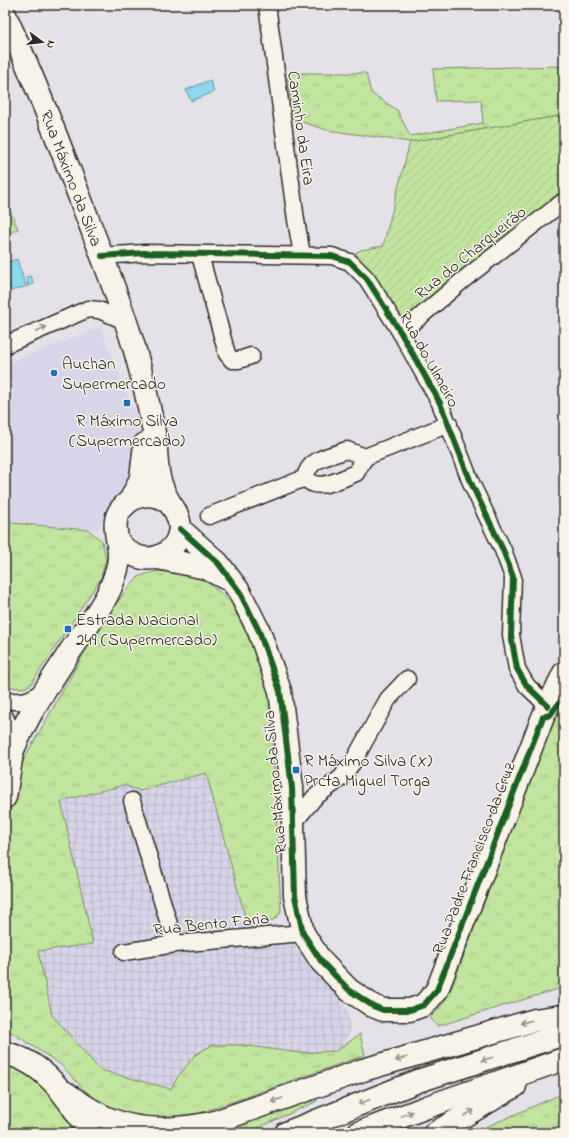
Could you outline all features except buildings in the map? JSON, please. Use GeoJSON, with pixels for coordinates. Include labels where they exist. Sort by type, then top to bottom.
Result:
{"type":"FeatureCollection","features":[{"type":"Feature","properties":{"kind":"main road","name":"Rua Máximo da Silva"},"geometry":{"type":"LineString","coordinates":[[5,15],[56,132],[125,321],[144,389],[154,435],[157,472],[161,488],[171,505]]}},
{"type":"Feature","properties":{"kind":"main road","name":"Rua Máximo da Silva"},"geometry":{"type":"LineString","coordinates":[[131,499],[141,478],[144,463],[146,432],[144,389]]}},
{"type":"Feature","properties":{"kind":"main road"},"geometry":{"type":"LineString","coordinates":[[5,797],[11,754],[29,717],[110,591],[139,567],[173,547],[178,538],[180,528],[179,520],[171,505],[163,498],[152,495],[141,495],[131,499],[120,510],[116,520],[115,530],[118,541],[119,558],[110,591]]}},
{"type":"Feature","properties":{"kind":"main road","name":"Rua Máximo da Silva"},"geometry":{"type":"LineString","coordinates":[[180,528],[218,563],[232,581],[250,610],[280,691],[292,788],[295,896],[303,933],[321,961],[358,997],[383,1010],[410,1010],[424,1005]]}},
{"type":"Feature","properties":{"kind":"main road"},"geometry":{"type":"LineString","coordinates":[[118,541],[124,550],[133,556],[142,559],[155,558],[206,568],[232,581]]}},
{"type":"Feature","properties":{"kind":"main road","name":"Rua Padre Francisco da Cruz"},"geometry":{"type":"LineString","coordinates":[[424,1005],[437,990],[545,712],[563,678]]}},
{"type":"Feature","properties":{"kind":"main road"},"geometry":{"type":"LineString","coordinates":[[6,1053],[31,1063],[64,1092],[94,1111],[118,1122],[148,1128],[187,1127],[212,1123],[363,1070],[527,1022],[564,1016]]}},
{"type":"Feature","properties":{"kind":"main road"},"geometry":{"type":"LineString","coordinates":[[286,1133],[418,1081],[564,1034]]}},
{"type":"Feature","properties":{"kind":"main road"},"geometry":{"type":"LineString","coordinates":[[358,1133],[561,1060]]}},
{"type":"Feature","properties":{"kind":"main road"},"geometry":{"type":"LineString","coordinates":[[435,1133],[561,1060]]}},
{"type":"Feature","properties":{"kind":"main road"},"geometry":{"type":"LineString","coordinates":[[64,1092],[90,1133]]}},
{"type":"Feature","properties":{"kind":"street","name":"Caminho da Eira"},"geometry":{"type":"LineString","coordinates":[[267,5],[302,255]]}},
{"type":"Feature","properties":{"kind":"street","name":"Rua do Charqueirão"},"geometry":{"type":"LineString","coordinates":[[401,333],[463,280],[564,201]]}},
{"type":"Feature","properties":{"kind":"street","name":"Rua do Ulmeiro"},"geometry":{"type":"LineString","coordinates":[[102,256],[129,253],[332,256],[350,262],[367,279],[401,333],[440,403],[472,485],[503,550],[514,577],[512,635],[517,669],[545,712]]}},
{"type":"Feature","properties":{"kind":"street"},"geometry":{"type":"LineString","coordinates":[[200,255],[227,354],[232,360],[251,356]]}},
{"type":"Feature","properties":{"kind":"street"},"geometry":{"type":"LineString","coordinates":[[5,345],[88,309],[99,310],[125,321]]}},
{"type":"Feature","properties":{"kind":"street"},"geometry":{"type":"LineString","coordinates":[[305,478],[310,483],[321,486],[356,473],[365,457],[449,424]]}},
{"type":"Feature","properties":{"kind":"street"},"geometry":{"type":"LineString","coordinates":[[305,478],[306,473],[314,462],[347,450],[365,457]]}},
{"type":"Feature","properties":{"kind":"street"},"geometry":{"type":"LineString","coordinates":[[209,516],[305,478]]}},
{"type":"Feature","properties":{"kind":"street"},"geometry":{"type":"LineString","coordinates":[[293,823],[316,797],[341,778],[353,762],[388,699],[407,679]]}},
{"type":"Feature","properties":{"kind":"street"},"geometry":{"type":"LineString","coordinates":[[5,700],[18,702],[27,701],[37,696],[49,685]]}},
{"type":"Feature","properties":{"kind":"street"},"geometry":{"type":"LineString","coordinates":[[5,717],[11,754]]}},
{"type":"Feature","properties":{"kind":"street"},"geometry":{"type":"LineString","coordinates":[[292,788],[316,797]]}},
{"type":"Feature","properties":{"kind":"street"},"geometry":{"type":"LineString","coordinates":[[132,801],[175,944]]}},
{"type":"Feature","properties":{"kind":"street","name":"Rua Bento Faria"},"geometry":{"type":"LineString","coordinates":[[124,952],[175,944],[303,933]]}},
{"type":"Feature","properties":{"kind":"shaded area"},"geometry":{"type":"Polygon","coordinates":[[[100,327],[138,420],[135,454],[130,480],[97,530],[12,523],[5,508],[5,364],[100,327]]]}},
{"type":"Feature","properties":{"kind":"shaded area"},"geometry":{"type":"Polygon","coordinates":[[[209,772],[248,927],[278,924],[317,975],[347,1008],[350,1031],[343,1046],[336,1051],[300,1053],[241,1045],[177,1078],[171,1089],[100,1070],[52,1016],[38,951],[93,944],[61,801],[124,785],[140,791],[209,772]]]}},
{"type":"Feature","properties":{"kind":"green space"},"geometry":{"type":"Polygon","coordinates":[[[564,66],[564,115],[410,142],[327,130],[293,119],[287,73],[366,73],[371,93],[397,110],[410,136],[483,123],[481,100],[436,101],[433,69],[564,66]]]}},
{"type":"Feature","properties":{"kind":"green space"},"geometry":{"type":"Polygon","coordinates":[[[564,115],[564,184],[560,196],[407,319],[400,319],[355,253],[361,250],[383,246],[410,142],[564,115]]]}},
{"type":"Feature","properties":{"kind":"green space"},"geometry":{"type":"Polygon","coordinates":[[[5,199],[18,229],[5,235],[5,199]]]}},
{"type":"Feature","properties":{"kind":"green space"},"geometry":{"type":"Polygon","coordinates":[[[5,508],[12,523],[89,530],[102,541],[106,558],[101,578],[31,684],[25,688],[5,687],[5,508]]]}},
{"type":"Feature","properties":{"kind":"green space"},"geometry":{"type":"Polygon","coordinates":[[[170,570],[200,576],[230,601],[263,667],[270,687],[281,911],[272,921],[248,927],[206,773],[140,791],[124,785],[61,801],[93,944],[38,951],[52,1015],[100,1070],[171,1089],[177,1078],[195,1055],[212,1045],[241,1045],[300,1053],[336,1051],[360,1034],[365,1055],[186,1118],[162,1121],[116,1114],[92,1098],[60,1064],[5,1028],[5,842],[11,801],[24,759],[100,625],[132,583],[140,576],[153,572],[170,570]]]}},
{"type":"Feature","properties":{"kind":"green space"},"geometry":{"type":"Polygon","coordinates":[[[564,705],[564,987],[438,1026],[430,1018],[443,1004],[451,989],[549,732],[556,716],[564,705]]]}},
{"type":"Feature","properties":{"kind":"green space"},"geometry":{"type":"Polygon","coordinates":[[[5,1064],[31,1076],[40,1083],[54,1099],[74,1133],[5,1133],[5,1064]]]}},
{"type":"Feature","properties":{"kind":"green space"},"geometry":{"type":"Polygon","coordinates":[[[564,1093],[564,1133],[472,1133],[564,1093]]]}},
{"type":"Feature","properties":{"kind":"green space"},"geometry":{"type":"Polygon","coordinates":[[[314,1095],[317,1101],[247,1133],[205,1133],[314,1095]]]}},
{"type":"Feature","properties":{"kind":"water"},"geometry":{"type":"Polygon","coordinates":[[[210,80],[214,92],[191,101],[186,90],[210,80]]]}},
{"type":"Feature","properties":{"kind":"water"},"geometry":{"type":"Polygon","coordinates":[[[17,259],[25,284],[28,284],[26,277],[31,276],[34,284],[11,291],[5,273],[5,263],[17,259]]]}},
{"type":"Feature","properties":{"kind":"cycle path"},"geometry":{"type":"LineString","coordinates":[[102,256],[144,253],[332,256],[350,262],[367,279],[401,333],[440,403],[472,485],[503,550],[513,577],[511,635],[517,669],[527,686],[548,706]]}},
{"type":"Feature","properties":{"kind":"cycle path"},"geometry":{"type":"LineString","coordinates":[[180,529],[218,563],[239,591],[259,631],[280,691],[292,788],[295,896],[303,933],[321,961],[349,990],[373,1006],[383,1010],[410,1010],[424,1005],[437,990],[543,717],[550,715],[564,697]]}},
{"type":"Feature","properties":{"kind":"place","name":"Auchan Supermercado"},"geometry":{"type":"Point","coordinates":[54,373]}},
{"type":"Feature","properties":{"kind":"place","name":"R Máximo Silva (Supermercado)"},"geometry":{"type":"Point","coordinates":[127,403]}},
{"type":"Feature","properties":{"kind":"place","name":"Estrada Nacional 249 (Supermercado)"},"geometry":{"type":"Point","coordinates":[68,629]}},
{"type":"Feature","properties":{"kind":"place","name":"R Máximo Silva (X) Prcta Miguel Torga"},"geometry":{"type":"Point","coordinates":[296,770]}}]}
